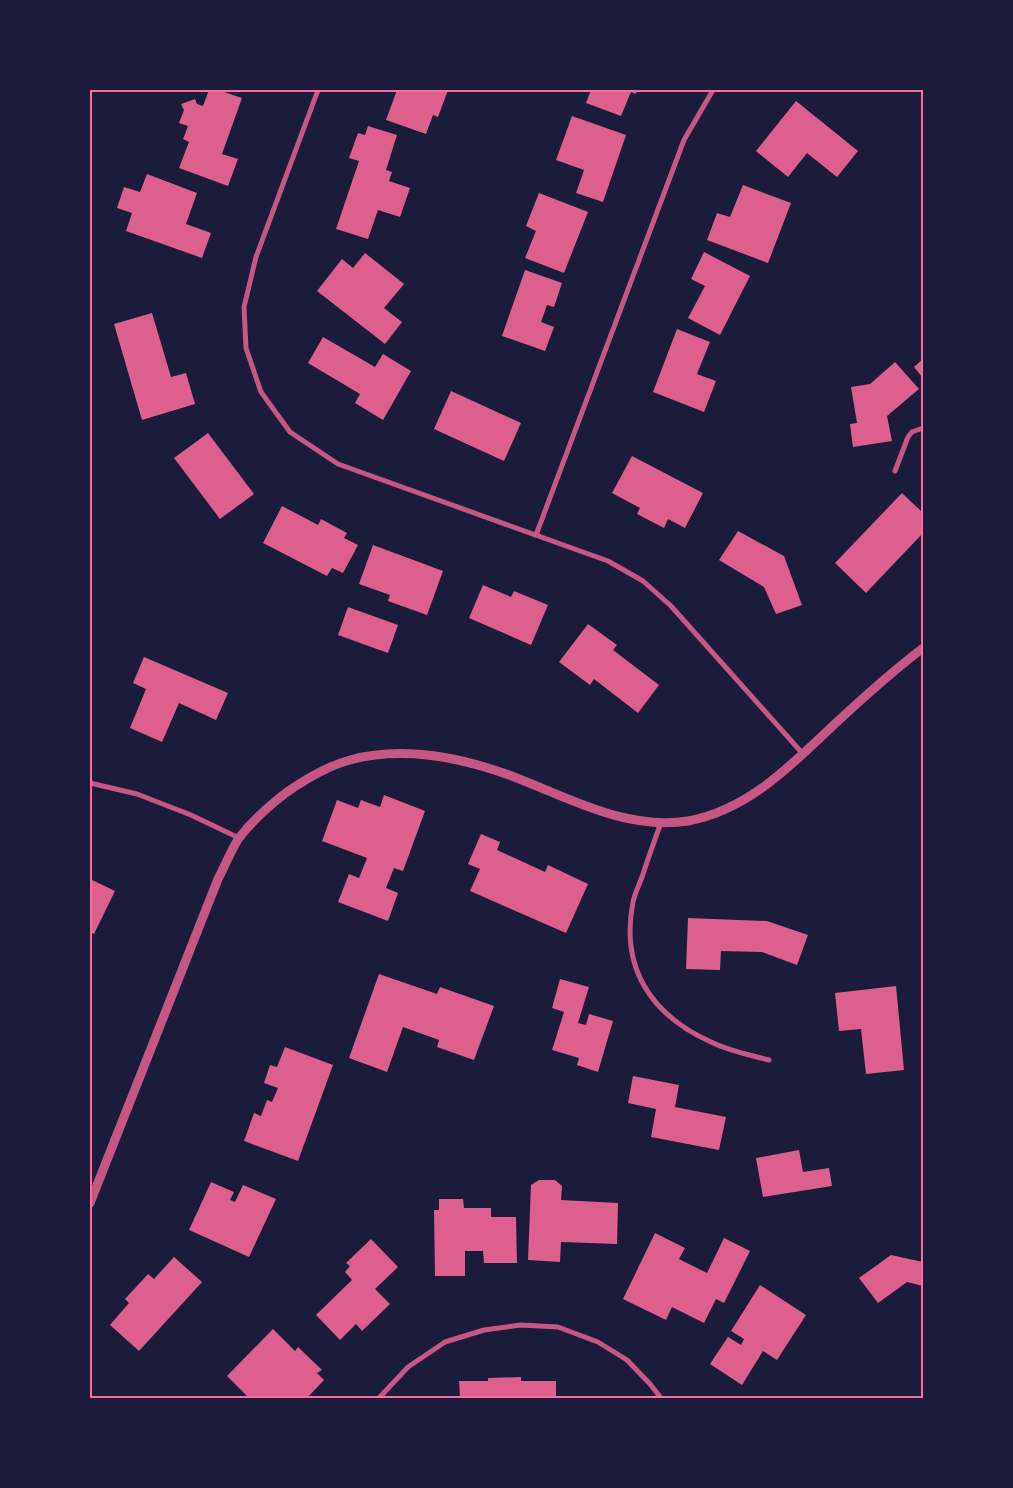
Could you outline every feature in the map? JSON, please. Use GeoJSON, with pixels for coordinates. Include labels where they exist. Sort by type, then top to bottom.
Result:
{"type":"FeatureCollection","features":[{"type":"Feature","properties":{"kind":"street"},"geometry":{"type":"LineString","coordinates":[[318,90],[256,257],[244,307],[246,348],[261,392],[290,432],[338,464],[608,561],[642,581],[670,606],[803,754]]}},
{"type":"Feature","properties":{"kind":"street"},"geometry":{"type":"LineString","coordinates":[[536,535],[684,140],[714,90]]}},
{"type":"Feature","properties":{"kind":"street"},"geometry":{"type":"LineString","coordinates":[[895,471],[908,437],[912,432],[923,428]]}},
{"type":"Feature","properties":{"kind":"street"},"geometry":{"type":"LineString","coordinates":[[90,1203],[198,927],[218,879],[239,838],[271,804],[310,776],[349,760],[385,754],[423,754],[464,761],[508,774],[585,806],[623,818],[661,823],[688,821],[718,813],[744,801],[770,783],[887,676],[923,648]]}},
{"type":"Feature","properties":{"kind":"street"},"geometry":{"type":"LineString","coordinates":[[90,783],[136,794],[192,816],[239,838]]}},
{"type":"Feature","properties":{"kind":"street"},"geometry":{"type":"LineString","coordinates":[[661,823],[633,900],[630,928],[631,951],[637,974],[650,996],[666,1013],[688,1029],[710,1042],[769,1060]]}},
{"type":"Feature","properties":{"kind":"street"},"geometry":{"type":"LineString","coordinates":[[379,1398],[408,1367],[445,1342],[484,1330],[520,1325],[558,1327],[598,1342],[627,1360],[661,1398]]}},
{"type":"Feature","properties":{"kind":"building"},"geometry":{"type":"Polygon","coordinates":[[[209,90],[218,90],[242,98],[222,154],[238,159],[228,186],[179,168],[189,142],[183,139],[188,126],[179,123],[184,110],[181,104],[195,99],[197,104],[203,106],[209,90]]]}},
{"type":"Feature","properties":{"kind":"building"},"geometry":{"type":"Polygon","coordinates":[[[397,90],[404,92],[405,90],[448,90],[438,117],[433,115],[426,134],[386,120],[397,90]]]}},
{"type":"Feature","properties":{"kind":"building"},"geometry":{"type":"Polygon","coordinates":[[[591,90],[637,90],[636,94],[631,92],[621,116],[586,103],[591,90]]]}},
{"type":"Feature","properties":{"kind":"building"},"geometry":{"type":"Polygon","coordinates":[[[796,101],[858,151],[837,177],[807,153],[788,177],[756,151],[796,101]]]}},
{"type":"Feature","properties":{"kind":"building"},"geometry":{"type":"Polygon","coordinates":[[[572,116],[626,135],[603,202],[576,193],[584,170],[556,160],[572,116]]]}},
{"type":"Feature","properties":{"kind":"building"},"geometry":{"type":"Polygon","coordinates":[[[368,126],[397,135],[386,170],[392,172],[389,181],[410,188],[400,217],[378,210],[368,239],[336,229],[359,161],[349,158],[358,133],[365,135],[368,126]]]}},
{"type":"Feature","properties":{"kind":"building"},"geometry":{"type":"Polygon","coordinates":[[[147,174],[197,193],[186,224],[211,233],[202,258],[126,231],[132,213],[117,208],[124,187],[140,192],[147,174]]]}},
{"type":"Feature","properties":{"kind":"building"},"geometry":{"type":"Polygon","coordinates":[[[743,185],[791,203],[768,263],[707,240],[717,213],[730,217],[743,185]]]}},
{"type":"Feature","properties":{"kind":"building"},"geometry":{"type":"Polygon","coordinates":[[[539,193],[588,212],[564,273],[525,258],[536,231],[526,226],[539,193]]]}},
{"type":"Feature","properties":{"kind":"building"},"geometry":{"type":"Polygon","coordinates":[[[704,252],[750,276],[720,335],[688,318],[705,286],[691,279],[704,252]]]}},
{"type":"Feature","properties":{"kind":"building"},"geometry":{"type":"Polygon","coordinates":[[[365,253],[404,284],[384,308],[402,322],[385,344],[317,291],[342,259],[353,268],[365,253]]]}},
{"type":"Feature","properties":{"kind":"building"},"geometry":{"type":"Polygon","coordinates":[[[525,270],[562,283],[554,307],[547,305],[541,322],[554,327],[545,351],[502,336],[525,270]]]}},
{"type":"Feature","properties":{"kind":"building"},"geometry":{"type":"Polygon","coordinates":[[[152,313],[171,377],[186,373],[195,404],[142,420],[114,324],[152,313]]]}},
{"type":"Feature","properties":{"kind":"building"},"geometry":{"type":"Polygon","coordinates":[[[677,329],[710,342],[697,374],[716,381],[704,412],[653,392],[677,329]]]}},
{"type":"Feature","properties":{"kind":"building"},"geometry":{"type":"Polygon","coordinates":[[[323,337],[375,367],[383,354],[411,371],[383,420],[355,403],[360,394],[308,363],[323,337]]]}},
{"type":"Feature","properties":{"kind":"building"},"geometry":{"type":"Polygon","coordinates":[[[923,359],[923,378],[914,367],[923,359]]]}},
{"type":"Feature","properties":{"kind":"building"},"geometry":{"type":"Polygon","coordinates":[[[895,362],[919,389],[887,416],[892,441],[853,447],[850,424],[857,423],[851,387],[870,384],[895,362]]]}},
{"type":"Feature","properties":{"kind":"building"},"geometry":{"type":"Polygon","coordinates":[[[451,391],[521,423],[504,461],[434,429],[451,391]]]}},
{"type":"Feature","properties":{"kind":"building"},"geometry":{"type":"Polygon","coordinates":[[[208,433],[254,494],[220,519],[174,458],[208,433]]]}},
{"type":"Feature","properties":{"kind":"building"},"geometry":{"type":"Polygon","coordinates":[[[632,456],[703,493],[685,528],[668,519],[664,528],[637,514],[640,508],[612,493],[632,456]]]}},
{"type":"Feature","properties":{"kind":"building"},"geometry":{"type":"Polygon","coordinates":[[[902,493],[923,513],[923,533],[866,593],[835,563],[902,493]]]}},
{"type":"Feature","properties":{"kind":"building"},"geometry":{"type":"Polygon","coordinates":[[[282,506],[318,525],[321,519],[347,533],[344,538],[358,545],[343,573],[332,568],[327,576],[263,543],[282,506]]]}},
{"type":"Feature","properties":{"kind":"building"},"geometry":{"type":"Polygon","coordinates":[[[738,531],[784,556],[802,605],[776,614],[764,587],[719,560],[738,531]]]}},
{"type":"Feature","properties":{"kind":"building"},"geometry":{"type":"Polygon","coordinates":[[[373,545],[443,571],[427,615],[388,601],[390,595],[359,584],[373,545]]]}},
{"type":"Feature","properties":{"kind":"building"},"geometry":{"type":"Polygon","coordinates":[[[483,585],[511,597],[514,591],[548,605],[531,645],[469,618],[483,585]]]}},
{"type":"Feature","properties":{"kind":"building"},"geometry":{"type":"Polygon","coordinates":[[[348,607],[398,625],[388,653],[338,635],[348,607]]]}},
{"type":"Feature","properties":{"kind":"building"},"geometry":{"type":"Polygon","coordinates":[[[588,624],[617,645],[613,650],[659,685],[638,713],[594,679],[590,685],[559,662],[588,624]]]}},
{"type":"Feature","properties":{"kind":"building"},"geometry":{"type":"Polygon","coordinates":[[[144,657],[228,693],[216,720],[179,703],[162,742],[130,728],[146,689],[133,683],[144,657]]]}},
{"type":"Feature","properties":{"kind":"building"},"geometry":{"type":"Polygon","coordinates":[[[384,795],[425,811],[403,871],[394,868],[386,888],[398,893],[388,921],[338,902],[349,874],[359,878],[367,858],[322,841],[337,800],[358,808],[361,800],[380,807],[384,795]]]}},
{"type":"Feature","properties":{"kind":"building"},"geometry":{"type":"Polygon","coordinates":[[[481,834],[500,842],[497,850],[545,872],[548,865],[588,884],[566,933],[470,891],[480,869],[468,864],[481,834]]]}},
{"type":"Feature","properties":{"kind":"building"},"geometry":{"type":"Polygon","coordinates":[[[90,879],[115,891],[94,934],[90,932],[90,879]]]}},
{"type":"Feature","properties":{"kind":"building"},"geometry":{"type":"Polygon","coordinates":[[[688,918],[767,921],[808,935],[797,965],[762,952],[721,951],[720,970],[686,969],[688,918]]]}},
{"type":"Feature","properties":{"kind":"building"},"geometry":{"type":"Polygon","coordinates":[[[379,974],[437,994],[440,987],[494,1006],[474,1060],[437,1047],[439,1040],[403,1027],[387,1072],[349,1058],[379,974]]]}},
{"type":"Feature","properties":{"kind":"building"},"geometry":{"type":"Polygon","coordinates":[[[560,979],[589,987],[578,1023],[586,1025],[589,1014],[613,1021],[598,1072],[577,1065],[579,1058],[552,1050],[564,1012],[552,1008],[560,979]]]}},
{"type":"Feature","properties":{"kind":"building"},"geometry":{"type":"Polygon","coordinates":[[[896,986],[904,1070],[866,1074],[861,1029],[839,1031],[835,993],[896,986]]]}},
{"type":"Feature","properties":{"kind":"building"},"geometry":{"type":"Polygon","coordinates":[[[285,1047],[333,1065],[298,1161],[244,1141],[254,1113],[261,1116],[267,1100],[272,1102],[278,1088],[264,1083],[270,1065],[277,1067],[285,1047]]]}},
{"type":"Feature","properties":{"kind":"building"},"geometry":{"type":"Polygon","coordinates":[[[633,1076],[679,1085],[675,1107],[726,1117],[719,1150],[651,1137],[656,1109],[628,1103],[633,1076]]]}},
{"type":"Feature","properties":{"kind":"building"},"geometry":{"type":"Polygon","coordinates":[[[799,1150],[803,1172],[829,1168],[832,1186],[763,1197],[756,1158],[799,1150]]]}},
{"type":"Feature","properties":{"kind":"building"},"geometry":{"type":"Polygon","coordinates":[[[539,1180],[555,1180],[562,1186],[561,1200],[618,1203],[617,1244],[561,1242],[560,1262],[528,1260],[531,1185],[539,1180]]]}},
{"type":"Feature","properties":{"kind":"building"},"geometry":{"type":"Polygon","coordinates":[[[211,1182],[234,1192],[230,1200],[235,1202],[243,1185],[276,1199],[249,1257],[189,1230],[211,1182]]]}},
{"type":"Feature","properties":{"kind":"building"},"geometry":{"type":"Polygon","coordinates":[[[439,1199],[463,1199],[464,1208],[491,1208],[491,1217],[516,1217],[517,1263],[484,1263],[483,1251],[465,1251],[465,1276],[435,1276],[434,1210],[439,1210],[439,1199]]]}},
{"type":"Feature","properties":{"kind":"building"},"geometry":{"type":"Polygon","coordinates":[[[655,1233],[685,1248],[679,1259],[707,1273],[724,1238],[750,1251],[724,1303],[716,1299],[704,1323],[672,1307],[666,1320],[623,1299],[655,1233]]]}},
{"type":"Feature","properties":{"kind":"building"},"geometry":{"type":"Polygon","coordinates":[[[371,1239],[398,1267],[375,1289],[390,1304],[362,1331],[356,1324],[340,1340],[316,1315],[352,1280],[345,1272],[350,1266],[346,1263],[371,1239]]]}},
{"type":"Feature","properties":{"kind":"building"},"geometry":{"type":"Polygon","coordinates":[[[891,1255],[923,1262],[923,1286],[907,1282],[878,1303],[859,1278],[891,1255]]]}},
{"type":"Feature","properties":{"kind":"building"},"geometry":{"type":"Polygon","coordinates":[[[174,1257],[202,1282],[139,1351],[110,1325],[129,1303],[125,1299],[148,1274],[154,1279],[174,1257]]]}},
{"type":"Feature","properties":{"kind":"building"},"geometry":{"type":"Polygon","coordinates":[[[760,1285],[806,1315],[777,1360],[763,1351],[742,1385],[710,1364],[728,1337],[741,1345],[744,1339],[731,1331],[760,1285]]]}},
{"type":"Feature","properties":{"kind":"building"},"geometry":{"type":"Polygon","coordinates":[[[273,1329],[295,1351],[298,1347],[322,1370],[317,1373],[324,1380],[307,1398],[249,1398],[227,1376],[273,1329]]]}},
{"type":"Feature","properties":{"kind":"building"},"geometry":{"type":"Polygon","coordinates":[[[521,1377],[521,1381],[556,1381],[556,1398],[460,1398],[459,1381],[488,1381],[488,1378],[521,1377]]]}}]}
